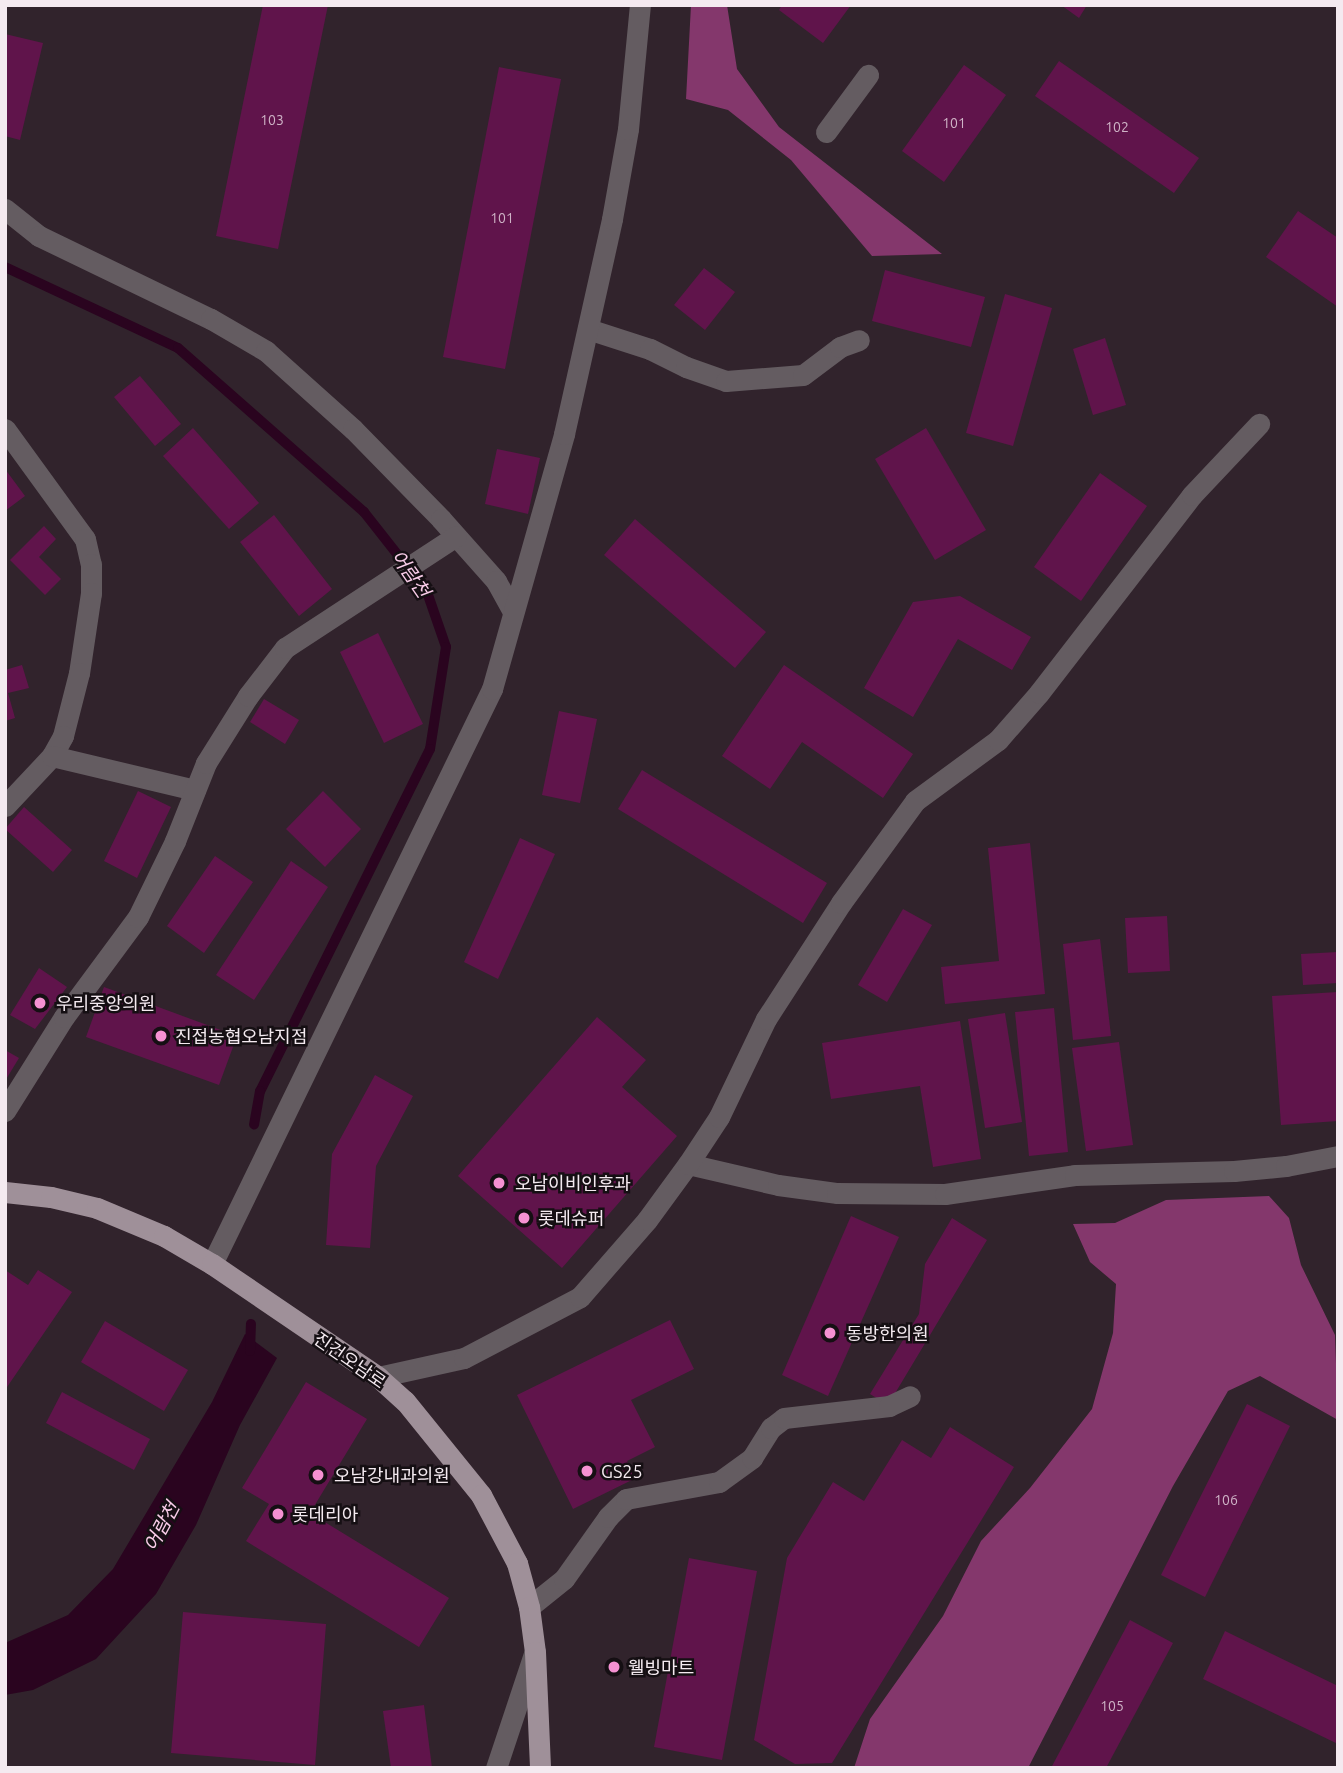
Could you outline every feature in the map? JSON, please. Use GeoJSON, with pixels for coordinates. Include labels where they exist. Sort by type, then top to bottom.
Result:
{"type":"FeatureCollection","features":[{"type":"Feature","properties":{"kind":"main road","name":"진건오남로"},"geometry":{"type":"LineString","coordinates":[[5,1192],[51,1197],[97,1208],[134,1221],[212,1264],[378,1377],[405,1401],[481,1495],[517,1563],[529,1607],[535,1652],[540,1768]]}},
{"type":"Feature","properties":{"kind":"street"},"geometry":{"type":"LineString","coordinates":[[212,1264],[492,689],[564,434],[588,329],[625,142],[640,5]]}},
{"type":"Feature","properties":{"kind":"street"},"geometry":{"type":"LineString","coordinates":[[826,132],[868,75]]}},
{"type":"Feature","properties":{"kind":"street"},"geometry":{"type":"LineString","coordinates":[[5,209],[39,236],[211,319],[265,351],[353,429],[456,536],[496,581],[513,612]]}},
{"type":"Feature","properties":{"kind":"street"},"geometry":{"type":"LineString","coordinates":[[588,329],[650,349],[686,367],[726,381],[803,375],[840,347],[859,340]]}},
{"type":"Feature","properties":{"kind":"street"},"geometry":{"type":"LineString","coordinates":[[378,1377],[464,1358],[580,1297],[647,1220],[688,1164],[719,1117],[766,1019],[841,904],[915,801],[998,740],[1039,693],[1192,495],[1259,424]]}},
{"type":"Feature","properties":{"kind":"street"},"geometry":{"type":"LineString","coordinates":[[5,429],[85,539],[91,564],[90,593],[74,698],[63,736],[52,756],[5,806]]}},
{"type":"Feature","properties":{"kind":"street"},"geometry":{"type":"LineString","coordinates":[[5,1111],[64,1017],[100,972],[138,917],[206,763],[248,696],[285,648],[456,536]]}},
{"type":"Feature","properties":{"kind":"street"},"geometry":{"type":"LineString","coordinates":[[52,756],[195,790]]}},
{"type":"Feature","properties":{"kind":"street"},"geometry":{"type":"LineString","coordinates":[[688,1164],[778,1185],[825,1191],[934,1195],[1075,1175],[1234,1171],[1286,1166],[1338,1156]]}},
{"type":"Feature","properties":{"kind":"street"},"geometry":{"type":"LineString","coordinates":[[529,1607],[564,1579],[608,1517],[626,1499],[719,1482],[752,1458],[771,1428],[784,1418],[889,1406],[910,1396]]}},
{"type":"Feature","properties":{"kind":"street"},"geometry":{"type":"LineString","coordinates":[[496,1768],[535,1652]]}},
{"type":"Feature","properties":{"kind":"shaded area"},"geometry":{"type":"Polygon","coordinates":[[[691,5],[727,5],[737,69],[779,127],[942,254],[872,256],[791,160],[728,110],[686,99],[691,5]]]}},
{"type":"Feature","properties":{"kind":"shaded area"},"geometry":{"type":"Polygon","coordinates":[[[1269,1196],[1289,1218],[1301,1265],[1335,1335],[1338,1420],[1260,1376],[1228,1391],[1173,1486],[1028,1768],[854,1768],[870,1719],[943,1616],[981,1541],[1030,1488],[1092,1409],[1113,1333],[1116,1284],[1090,1262],[1073,1224],[1115,1223],[1166,1200],[1269,1196]]]}},
{"type":"Feature","properties":{"kind":"water"},"geometry":{"type":"Polygon","coordinates":[[[245,1334],[277,1358],[240,1425],[196,1525],[156,1594],[96,1659],[33,1690],[5,1695],[5,1643],[68,1615],[113,1569],[212,1402],[245,1334]]]}},
{"type":"Feature","properties":{"kind":"building"},"geometry":{"type":"Polygon","coordinates":[[[263,5],[328,5],[278,249],[216,236],[263,5]]]}},
{"type":"Feature","properties":{"kind":"building"},"geometry":{"type":"Polygon","coordinates":[[[782,5],[851,5],[823,43],[779,10],[782,5]]]}},
{"type":"Feature","properties":{"kind":"building"},"geometry":{"type":"Polygon","coordinates":[[[1061,5],[1087,5],[1079,18],[1061,5]]]}},
{"type":"Feature","properties":{"kind":"building"},"geometry":{"type":"Polygon","coordinates":[[[5,34],[43,43],[20,140],[5,136],[5,34]]]}},
{"type":"Feature","properties":{"kind":"building"},"geometry":{"type":"Polygon","coordinates":[[[1059,61],[1199,158],[1174,193],[1035,96],[1059,61]]]}},
{"type":"Feature","properties":{"kind":"building"},"geometry":{"type":"Polygon","coordinates":[[[964,65],[1006,95],[944,182],[902,151],[964,65]]]}},
{"type":"Feature","properties":{"kind":"building"},"geometry":{"type":"Polygon","coordinates":[[[499,67],[561,79],[505,369],[443,357],[499,67]]]}},
{"type":"Feature","properties":{"kind":"building"},"geometry":{"type":"Polygon","coordinates":[[[1298,211],[1338,238],[1338,307],[1266,257],[1298,211]]]}},
{"type":"Feature","properties":{"kind":"building"},"geometry":{"type":"Polygon","coordinates":[[[704,268],[735,292],[705,330],[674,305],[704,268]]]}},
{"type":"Feature","properties":{"kind":"building"},"geometry":{"type":"Polygon","coordinates":[[[885,270],[985,297],[971,347],[872,321],[885,270]]]}},
{"type":"Feature","properties":{"kind":"building"},"geometry":{"type":"Polygon","coordinates":[[[1005,294],[1052,308],[1013,446],[966,433],[1005,294]]]}},
{"type":"Feature","properties":{"kind":"building"},"geometry":{"type":"Polygon","coordinates":[[[1105,338],[1126,405],[1093,415],[1073,349],[1105,338]]]}},
{"type":"Feature","properties":{"kind":"building"},"geometry":{"type":"Polygon","coordinates":[[[140,376],[181,424],[155,446],[114,397],[140,376]]]}},
{"type":"Feature","properties":{"kind":"building"},"geometry":{"type":"Polygon","coordinates":[[[193,428],[259,503],[229,529],[163,456],[193,428]]]}},
{"type":"Feature","properties":{"kind":"building"},"geometry":{"type":"Polygon","coordinates":[[[926,428],[986,530],[935,560],[875,459],[926,428]]]}},
{"type":"Feature","properties":{"kind":"building"},"geometry":{"type":"Polygon","coordinates":[[[497,449],[540,458],[528,514],[485,504],[497,449]]]}},
{"type":"Feature","properties":{"kind":"building"},"geometry":{"type":"Polygon","coordinates":[[[5,469],[25,496],[5,511],[5,469]]]}},
{"type":"Feature","properties":{"kind":"building"},"geometry":{"type":"Polygon","coordinates":[[[1100,473],[1147,506],[1081,601],[1034,567],[1100,473]]]}},
{"type":"Feature","properties":{"kind":"building"},"geometry":{"type":"Polygon","coordinates":[[[274,515],[332,589],[299,616],[240,542],[274,515]]]}},
{"type":"Feature","properties":{"kind":"building"},"geometry":{"type":"Polygon","coordinates":[[[635,519],[766,632],[735,668],[604,555],[635,519]]]}},
{"type":"Feature","properties":{"kind":"building"},"geometry":{"type":"Polygon","coordinates":[[[44,526],[56,539],[39,557],[61,579],[45,595],[10,560],[44,526]]]}},
{"type":"Feature","properties":{"kind":"building"},"geometry":{"type":"Polygon","coordinates":[[[960,596],[1031,637],[1012,670],[958,639],[913,717],[864,688],[913,602],[960,596]]]}},
{"type":"Feature","properties":{"kind":"building"},"geometry":{"type":"Polygon","coordinates":[[[378,633],[423,724],[384,743],[340,652],[378,633]]]}},
{"type":"Feature","properties":{"kind":"building"},"geometry":{"type":"Polygon","coordinates":[[[22,665],[29,688],[8,693],[15,718],[5,721],[5,670],[22,665]]]}},
{"type":"Feature","properties":{"kind":"building"},"geometry":{"type":"Polygon","coordinates":[[[784,665],[913,754],[883,798],[802,742],[770,789],[722,756],[784,665]]]}},
{"type":"Feature","properties":{"kind":"building"},"geometry":{"type":"Polygon","coordinates":[[[264,699],[299,720],[285,744],[250,722],[264,699]]]}},
{"type":"Feature","properties":{"kind":"building"},"geometry":{"type":"Polygon","coordinates":[[[559,711],[597,719],[580,803],[542,795],[559,711]]]}},
{"type":"Feature","properties":{"kind":"building"},"geometry":{"type":"Polygon","coordinates":[[[642,770],[827,883],[803,923],[618,809],[642,770]]]}},
{"type":"Feature","properties":{"kind":"building"},"geometry":{"type":"Polygon","coordinates":[[[138,791],[171,807],[137,878],[104,861],[138,791]]]}},
{"type":"Feature","properties":{"kind":"building"},"geometry":{"type":"Polygon","coordinates":[[[323,791],[361,829],[325,867],[286,829],[323,791]]]}},
{"type":"Feature","properties":{"kind":"building"},"geometry":{"type":"Polygon","coordinates":[[[24,807],[72,850],[53,872],[5,829],[24,807]]]}},
{"type":"Feature","properties":{"kind":"building"},"geometry":{"type":"Polygon","coordinates":[[[520,838],[555,854],[498,979],[464,962],[520,838]]]}},
{"type":"Feature","properties":{"kind":"building"},"geometry":{"type":"Polygon","coordinates":[[[1030,843],[1045,994],[945,1004],[941,967],[999,961],[988,848],[1030,843]]]}},
{"type":"Feature","properties":{"kind":"building"},"geometry":{"type":"Polygon","coordinates":[[[215,856],[253,882],[204,953],[167,926],[215,856]]]}},
{"type":"Feature","properties":{"kind":"building"},"geometry":{"type":"Polygon","coordinates":[[[291,861],[328,887],[254,1000],[216,975],[291,861]]]}},
{"type":"Feature","properties":{"kind":"building"},"geometry":{"type":"Polygon","coordinates":[[[903,909],[932,925],[887,1002],[858,985],[903,909]]]}},
{"type":"Feature","properties":{"kind":"building"},"geometry":{"type":"Polygon","coordinates":[[[1167,916],[1170,971],[1128,973],[1125,918],[1167,916]]]}},
{"type":"Feature","properties":{"kind":"building"},"geometry":{"type":"Polygon","coordinates":[[[1100,939],[1111,1036],[1073,1040],[1063,944],[1100,939]]]}},
{"type":"Feature","properties":{"kind":"building"},"geometry":{"type":"Polygon","coordinates":[[[1338,952],[1338,983],[1303,985],[1301,954],[1338,952]]]}},
{"type":"Feature","properties":{"kind":"building"},"geometry":{"type":"Polygon","coordinates":[[[39,968],[67,987],[35,1029],[10,1015],[39,968]]]}},
{"type":"Feature","properties":{"kind":"building","name":"진접농협오남지점"},"geometry":{"type":"Polygon","coordinates":[[[104,987],[237,1036],[219,1085],[86,1037],[104,987]]]}},
{"type":"Feature","properties":{"kind":"building"},"geometry":{"type":"Polygon","coordinates":[[[1338,992],[1338,1121],[1281,1125],[1272,996],[1338,992]]]}},
{"type":"Feature","properties":{"kind":"building"},"geometry":{"type":"Polygon","coordinates":[[[1054,1008],[1068,1152],[1029,1156],[1015,1012],[1054,1008]]]}},
{"type":"Feature","properties":{"kind":"building"},"geometry":{"type":"Polygon","coordinates":[[[1005,1013],[1022,1122],[985,1128],[968,1019],[1005,1013]]]}},
{"type":"Feature","properties":{"kind":"building"},"geometry":{"type":"Polygon","coordinates":[[[597,1017],[646,1060],[622,1087],[677,1136],[562,1268],[458,1176],[597,1017]]]}},
{"type":"Feature","properties":{"kind":"building"},"geometry":{"type":"Polygon","coordinates":[[[960,1021],[981,1159],[933,1167],[920,1086],[831,1099],[822,1043],[960,1021]]]}},
{"type":"Feature","properties":{"kind":"building"},"geometry":{"type":"Polygon","coordinates":[[[1119,1042],[1133,1145],[1086,1151],[1072,1048],[1119,1042]]]}},
{"type":"Feature","properties":{"kind":"building"},"geometry":{"type":"Polygon","coordinates":[[[5,1050],[19,1058],[5,1081],[5,1050]]]}},
{"type":"Feature","properties":{"kind":"building"},"geometry":{"type":"Polygon","coordinates":[[[375,1075],[413,1096],[376,1166],[370,1248],[326,1245],[332,1154],[375,1075]]]}},
{"type":"Feature","properties":{"kind":"building"},"geometry":{"type":"Polygon","coordinates":[[[851,1216],[899,1237],[828,1396],[782,1375],[851,1216]]]}},
{"type":"Feature","properties":{"kind":"building"},"geometry":{"type":"Polygon","coordinates":[[[952,1218],[987,1240],[888,1405],[870,1394],[919,1314],[925,1264],[952,1218]]]}},
{"type":"Feature","properties":{"kind":"building"},"geometry":{"type":"Polygon","coordinates":[[[5,1270],[28,1285],[38,1270],[72,1292],[5,1390],[5,1270]]]}},
{"type":"Feature","properties":{"kind":"building"},"geometry":{"type":"Polygon","coordinates":[[[670,1320],[694,1369],[631,1400],[655,1447],[627,1461],[636,1478],[573,1509],[517,1395],[670,1320]]]}},
{"type":"Feature","properties":{"kind":"building"},"geometry":{"type":"Polygon","coordinates":[[[105,1321],[188,1370],[164,1411],[81,1362],[105,1321]]]}},
{"type":"Feature","properties":{"kind":"building"},"geometry":{"type":"Polygon","coordinates":[[[306,1382],[367,1419],[310,1513],[449,1598],[419,1647],[246,1541],[269,1504],[242,1488],[306,1382]]]}},
{"type":"Feature","properties":{"kind":"building"},"geometry":{"type":"Polygon","coordinates":[[[62,1392],[150,1439],[134,1470],[46,1423],[62,1392]]]}},
{"type":"Feature","properties":{"kind":"building"},"geometry":{"type":"Polygon","coordinates":[[[1247,1404],[1290,1426],[1205,1597],[1161,1575],[1247,1404]]]}},
{"type":"Feature","properties":{"kind":"building"},"geometry":{"type":"Polygon","coordinates":[[[950,1427],[1014,1467],[832,1763],[795,1764],[754,1740],[787,1558],[833,1482],[864,1501],[902,1440],[931,1458],[950,1427]]]}},
{"type":"Feature","properties":{"kind":"building"},"geometry":{"type":"Polygon","coordinates":[[[689,1558],[757,1571],[722,1760],[654,1747],[689,1558]]]}},
{"type":"Feature","properties":{"kind":"building"},"geometry":{"type":"Polygon","coordinates":[[[183,1612],[326,1624],[315,1765],[171,1753],[183,1612]]]}},
{"type":"Feature","properties":{"kind":"building"},"geometry":{"type":"Polygon","coordinates":[[[1130,1620],[1173,1643],[1106,1768],[1051,1768],[1130,1620]]]}},
{"type":"Feature","properties":{"kind":"building"},"geometry":{"type":"Polygon","coordinates":[[[1225,1631],[1338,1686],[1338,1744],[1203,1679],[1225,1631]]]}},
{"type":"Feature","properties":{"kind":"building"},"geometry":{"type":"Polygon","coordinates":[[[424,1705],[432,1768],[391,1768],[383,1711],[424,1705]]]}},
{"type":"Feature","properties":{"kind":"waterway","name":"어람천"},"geometry":{"type":"LineString","coordinates":[[5,267],[178,348],[364,512],[427,592],[446,647],[430,749],[260,1091],[254,1124]]}},
{"type":"Feature","properties":{"kind":"waterway","name":"어람천"},"geometry":{"type":"LineString","coordinates":[[250,1351],[251,1324]]}},
{"type":"Feature","properties":{"kind":"place","name":"우리중앙의원"},"geometry":{"type":"Point","coordinates":[40,1003]}},
{"type":"Feature","properties":{"kind":"place","name":"진접농협오남지점"},"geometry":{"type":"Point","coordinates":[161,1036]}},
{"type":"Feature","properties":{"kind":"place","name":"오남이비인후과"},"geometry":{"type":"Point","coordinates":[499,1183]}},
{"type":"Feature","properties":{"kind":"place","name":"롯데슈퍼"},"geometry":{"type":"Point","coordinates":[524,1218]}},
{"type":"Feature","properties":{"kind":"place","name":"동방한의원"},"geometry":{"type":"Point","coordinates":[830,1333]}},
{"type":"Feature","properties":{"kind":"place","name":"GS25"},"geometry":{"type":"Point","coordinates":[587,1471]}},
{"type":"Feature","properties":{"kind":"place","name":"오남강내과의원"},"geometry":{"type":"Point","coordinates":[318,1475]}},
{"type":"Feature","properties":{"kind":"place","name":"롯데리아"},"geometry":{"type":"Point","coordinates":[278,1514]}},
{"type":"Feature","properties":{"kind":"place","name":"웰빙마트"},"geometry":{"type":"Point","coordinates":[614,1667]}}]}
